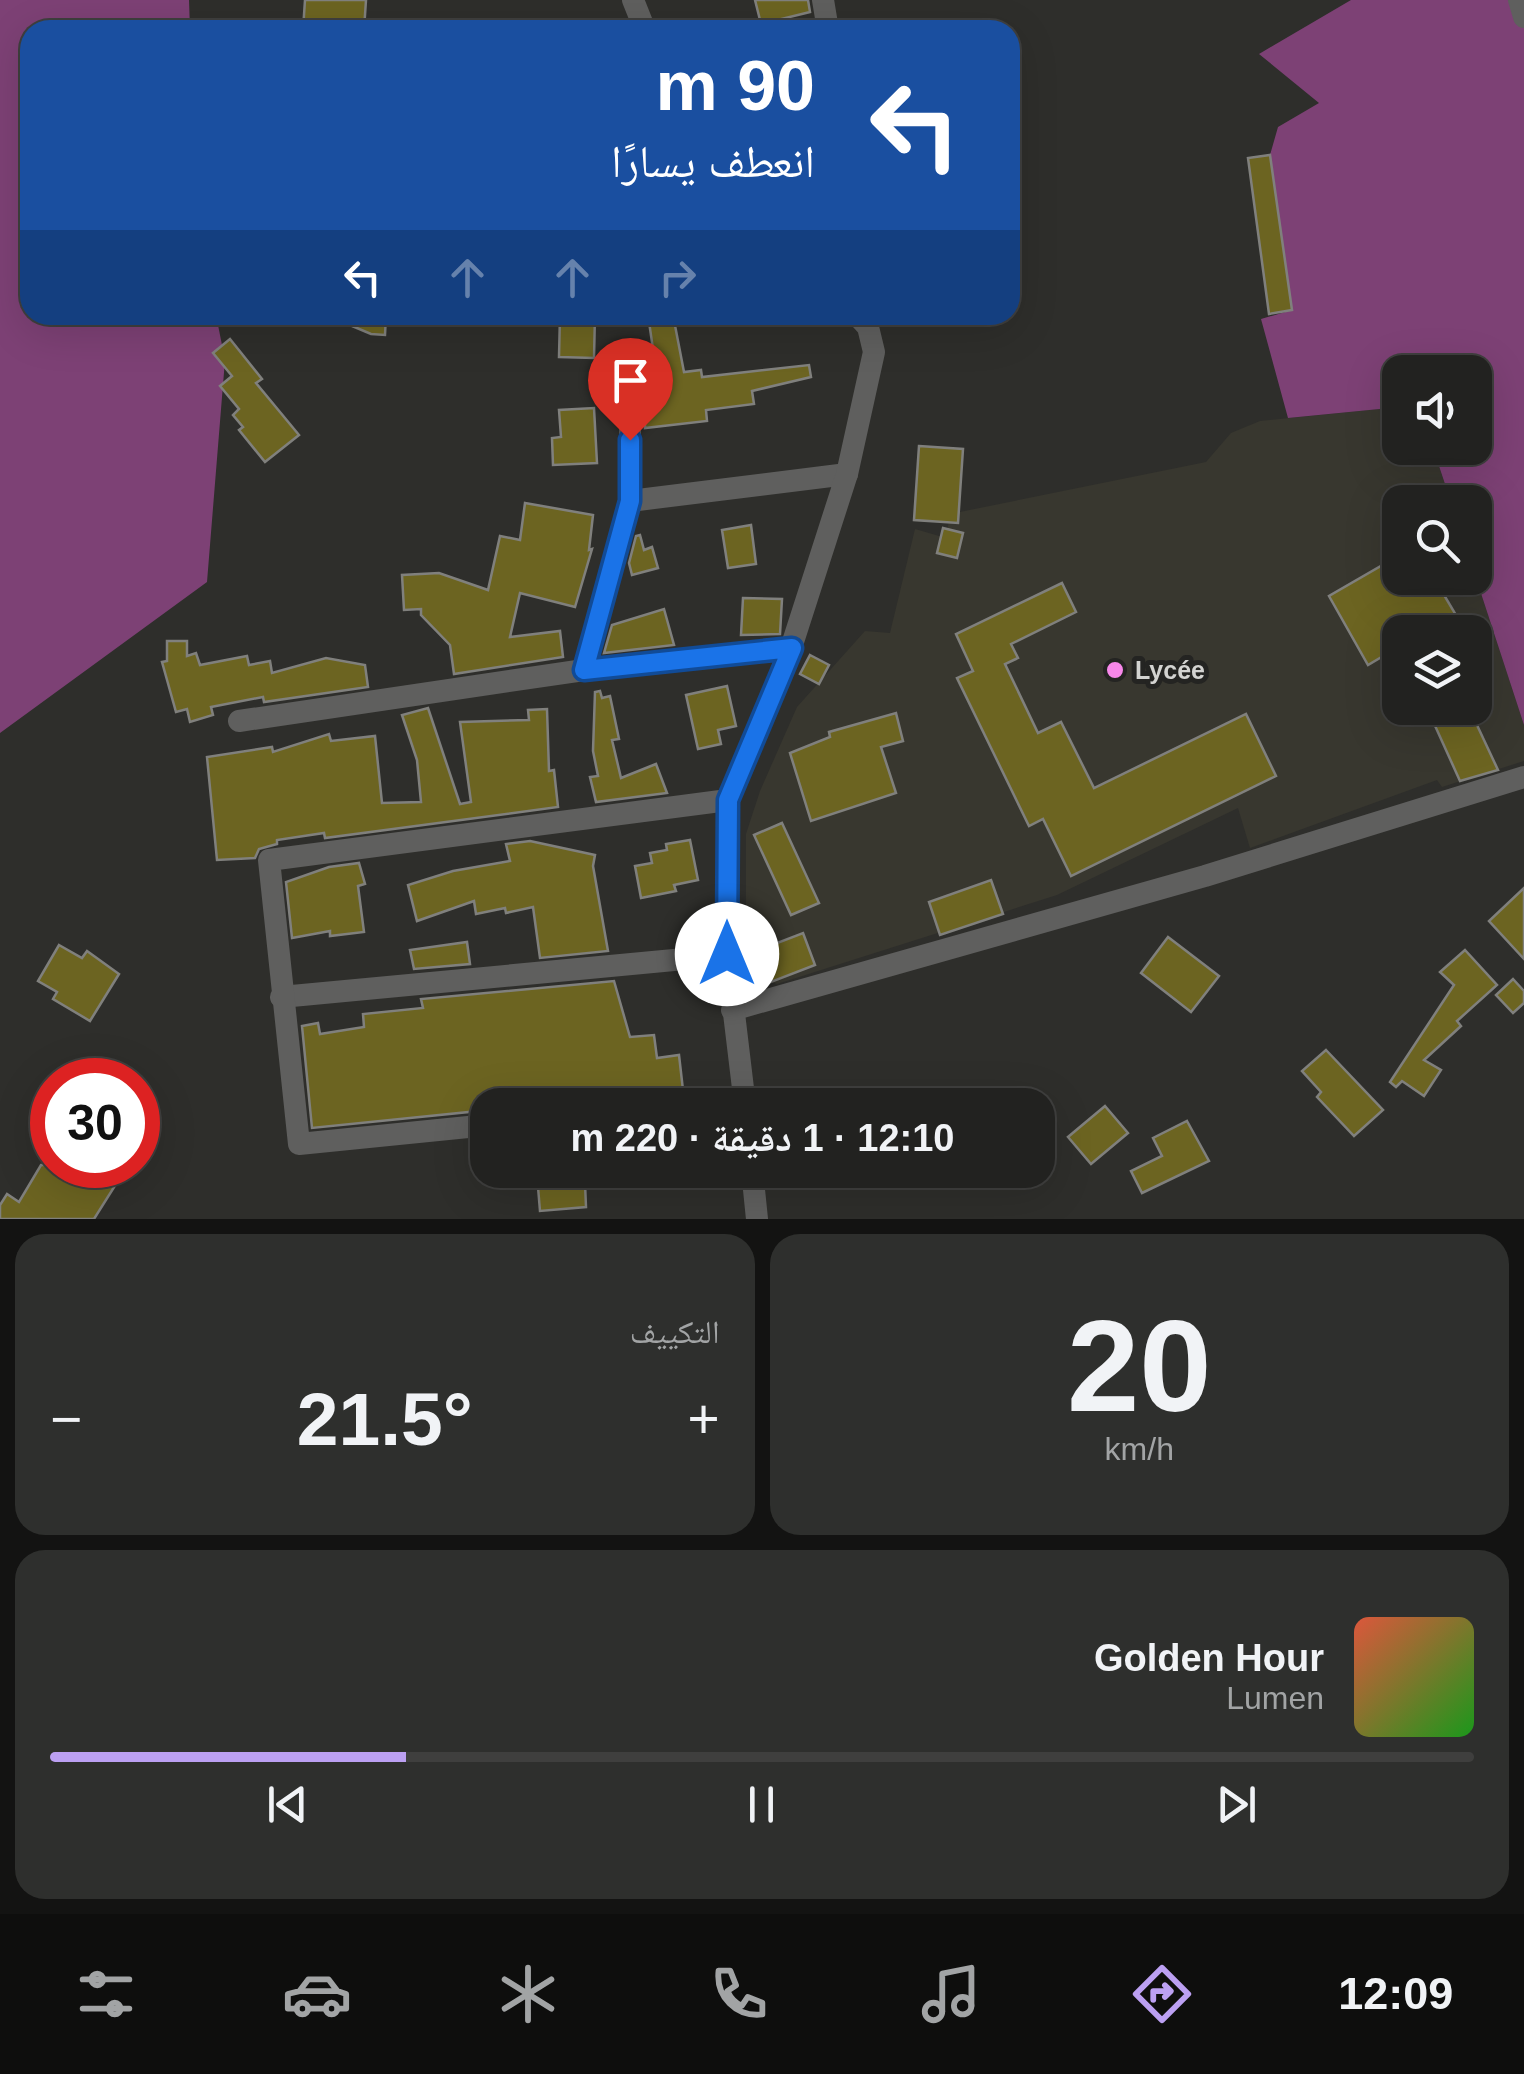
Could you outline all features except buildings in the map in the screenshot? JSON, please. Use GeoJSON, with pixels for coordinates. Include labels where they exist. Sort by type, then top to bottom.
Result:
{"type":"FeatureCollection","features":[{"type":"Feature","properties":{"kind":"street"},"geometry":{"type":"LineString","coordinates":[[1519,0],[1524,17]]}},
{"type":"Feature","properties":{"kind":"street"},"geometry":{"type":"LineString","coordinates":[[743,1088],[727,954],[728,800],[792,648],[847,474],[874,352],[866,325]]}},
{"type":"Feature","properties":{"kind":"street"},"geometry":{"type":"LineString","coordinates":[[584,670],[630,501],[630,379]]}},
{"type":"Feature","properties":{"kind":"street"},"geometry":{"type":"LineString","coordinates":[[630,501],[847,474]]}},
{"type":"Feature","properties":{"kind":"street"},"geometry":{"type":"LineString","coordinates":[[238,721],[584,670],[792,648]]}},
{"type":"Feature","properties":{"kind":"street"},"geometry":{"type":"LineString","coordinates":[[732,1010],[1206,876],[1524,777]]}},
{"type":"Feature","properties":{"kind":"street"},"geometry":{"type":"LineString","coordinates":[[470,1127],[298,1144],[269,860],[728,800]]}},
{"type":"Feature","properties":{"kind":"street"},"geometry":{"type":"LineString","coordinates":[[281,997],[727,954]]}},
{"type":"Feature","properties":{"kind":"street"},"geometry":{"type":"LineString","coordinates":[[754,1188],[758,1219]]}},
{"type":"Feature","properties":{"kind":"shaded area"},"geometry":{"type":"Polygon","coordinates":[[[0,0],[189,0],[190,20],[20,20],[20,325],[218,325],[225,360],[207,582],[0,733],[0,0]]]}},
{"type":"Feature","properties":{"kind":"shaded area"},"geometry":{"type":"Polygon","coordinates":[[[1351,0],[1519,0],[1524,17],[1524,725],[1492,627],[1492,615],[1488,615],[1482,595],[1492,595],[1492,485],[1445,485],[1439,465],[1492,465],[1492,355],[1382,355],[1382,409],[1288,418],[1261,319],[1292,310],[1270,155],[1278,127],[1319,103],[1259,54],[1351,0]]]}},
{"type":"Feature","properties":{"kind":"shaded area","name":"Lycée"},"geometry":{"type":"Polygon","coordinates":[[[1382,409],[1382,465],[1439,465],[1445,485],[1382,485],[1382,595],[1482,595],[1488,615],[1382,615],[1382,725],[1492,725],[1492,627],[1524,725],[1524,761],[1442,787],[1437,780],[1250,848],[1238,808],[1057,895],[777,984],[746,974],[746,834],[760,791],[797,707],[865,631],[890,633],[915,529],[946,538],[950,514],[1206,462],[1231,433],[1260,421],[1382,409]]]}},
{"type":"Feature","properties":{"kind":"place","name":"Lycée"},"geometry":{"type":"Point","coordinates":[1115,670]}},
{"type":"Feature","properties":{"kind":"route"},"geometry":{"type":"LineString","coordinates":[[630,440],[630,501],[584,670],[792,648],[728,800],[727,954]]}}]}
